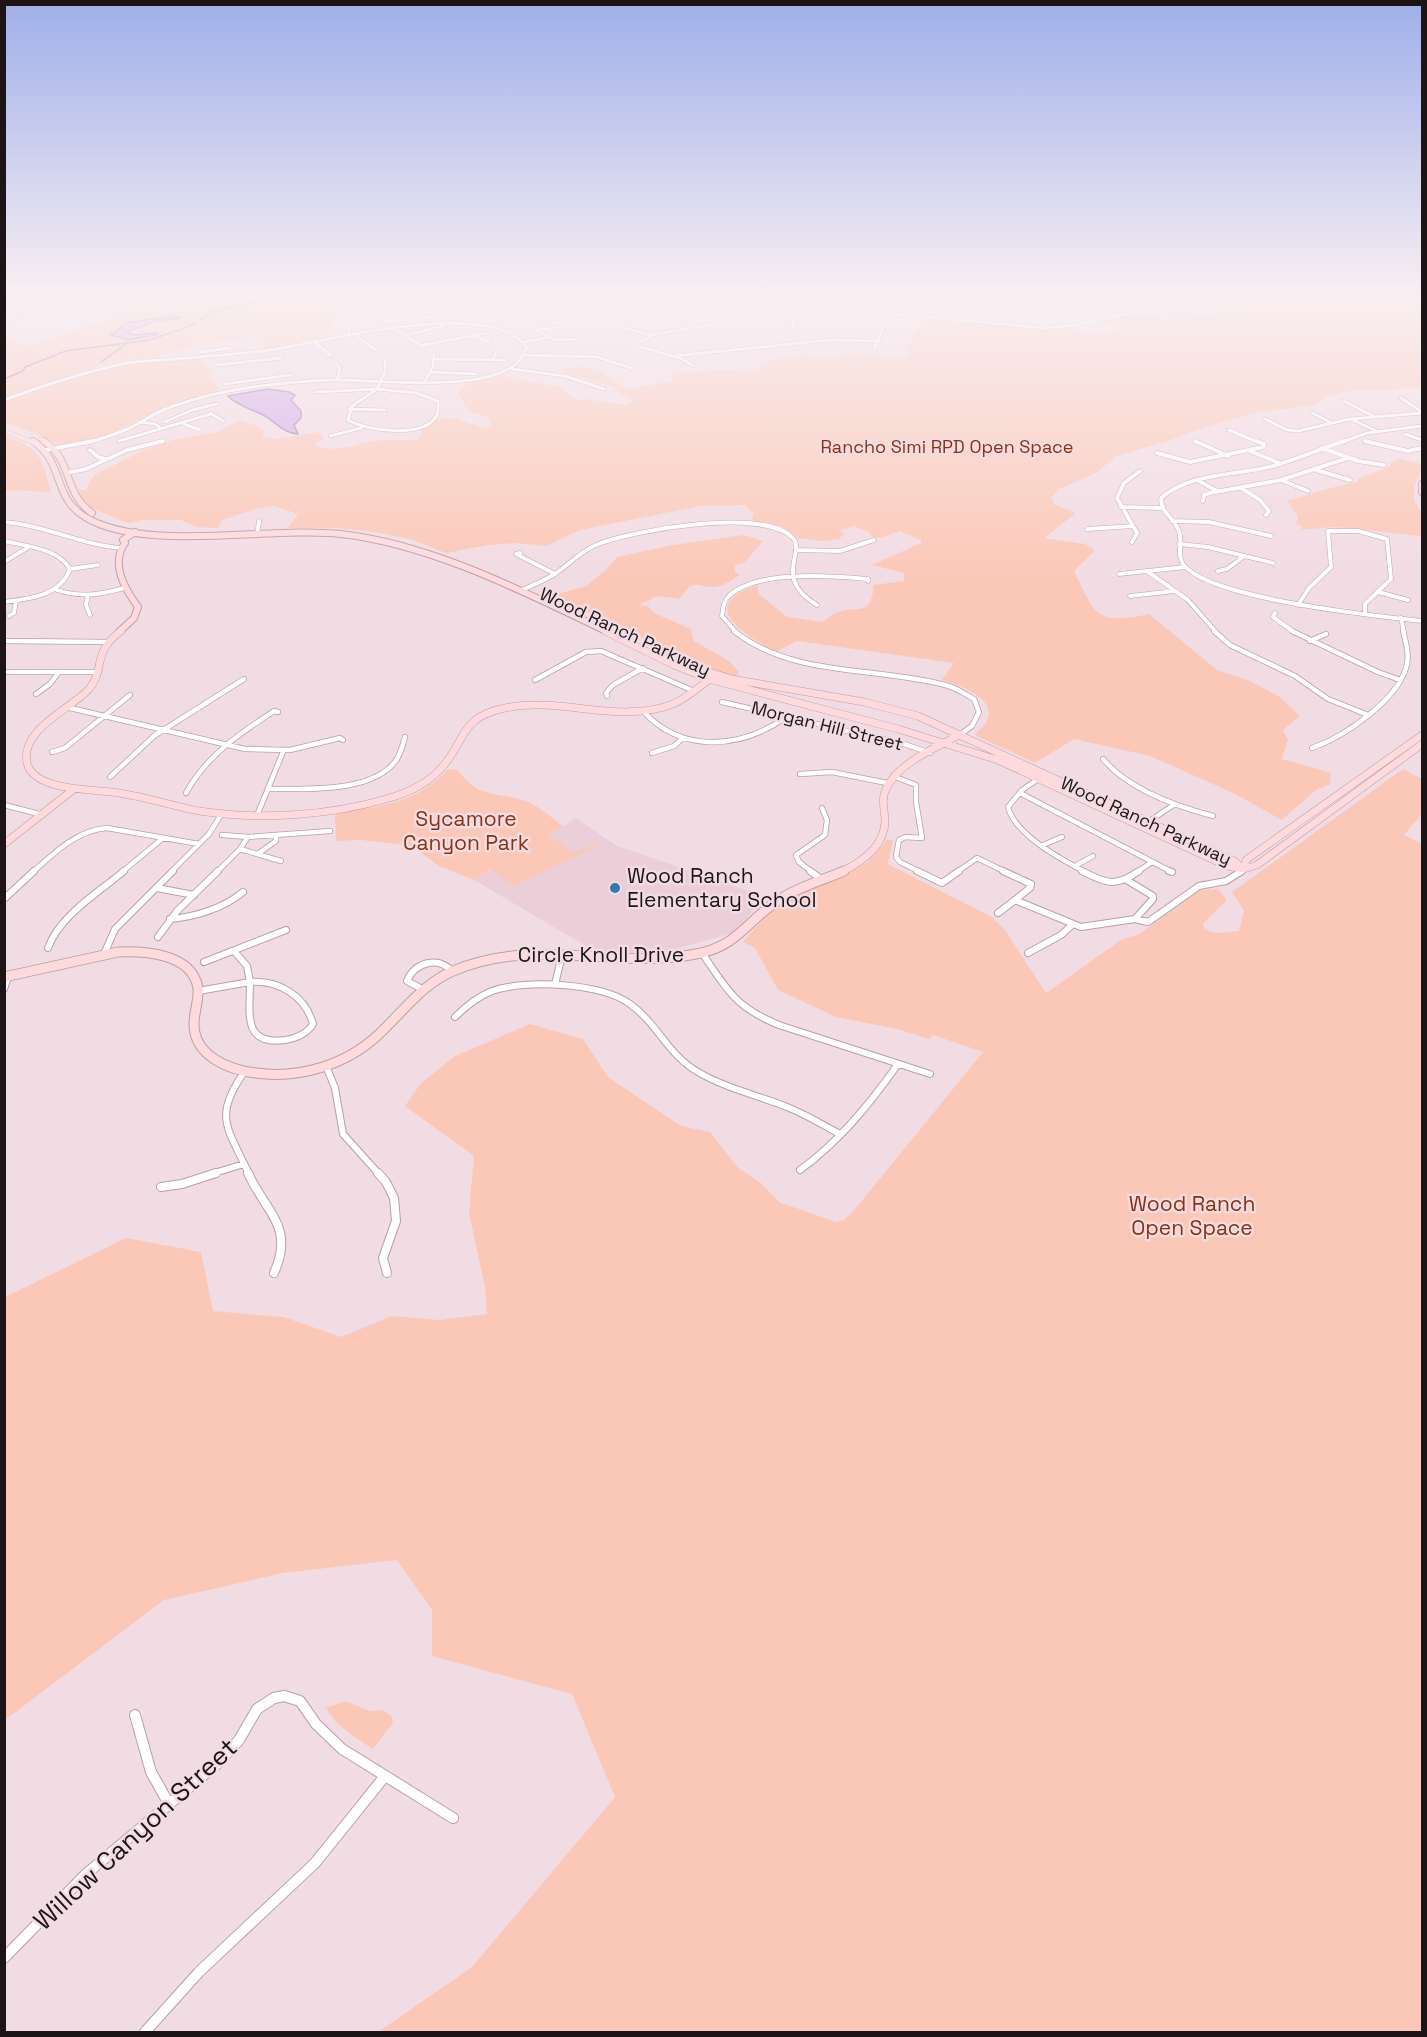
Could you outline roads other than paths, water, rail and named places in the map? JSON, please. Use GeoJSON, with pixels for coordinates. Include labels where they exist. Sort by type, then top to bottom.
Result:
{"type":"FeatureCollection","features":[{"type":"Feature","properties":{"kind":"main road"},"geometry":{"type":"LineString","coordinates":[[4,426],[40,439],[55,449]]}},
{"type":"Feature","properties":{"kind":"main road"},"geometry":{"type":"LineString","coordinates":[[4,430],[33,441],[46,450]]}},
{"type":"Feature","properties":{"kind":"main road","name":"Wood Ranch Parkway"},"geometry":{"type":"LineString","coordinates":[[55,449],[61,457],[74,498],[86,510],[139,531]]}},
{"type":"Feature","properties":{"kind":"main road","name":"Wood Ranch Parkway"},"geometry":{"type":"LineString","coordinates":[[46,450],[54,465],[65,498],[75,510],[101,524],[189,537],[336,530],[390,538],[524,589],[712,677],[946,743],[1043,776]]}},
{"type":"Feature","properties":{"kind":"main road"},"geometry":{"type":"LineString","coordinates":[[1422,484],[1422,492]]}},
{"type":"Feature","properties":{"kind":"main road"},"geometry":{"type":"LineString","coordinates":[[139,531],[123,546],[118,557],[124,588],[136,601],[138,612],[131,623],[108,642],[101,654],[98,672],[90,689],[39,727],[31,741],[27,761],[32,772],[44,781],[75,789],[120,793],[166,805],[222,813],[351,807],[405,793],[431,778],[443,767],[468,726],[483,716],[509,706],[539,703],[603,711],[643,711],[670,705],[712,677]]}},
{"type":"Feature","properties":{"kind":"main road","name":"Wood Ranch Parkway"},"geometry":{"type":"LineString","coordinates":[[712,677],[886,707],[918,716],[961,734],[1043,776],[1145,823],[1227,866],[1244,869]]}},
{"type":"Feature","properties":{"kind":"main road"},"geometry":{"type":"LineString","coordinates":[[890,779],[961,734]]}},
{"type":"Feature","properties":{"kind":"main road"},"geometry":{"type":"LineString","coordinates":[[1244,869],[1257,865],[1420,742]]}},
{"type":"Feature","properties":{"kind":"main road","name":"Circle Knoll Drive"},"geometry":{"type":"LineString","coordinates":[[198,991],[194,1025],[199,1043],[217,1060],[245,1071],[285,1074],[326,1066],[349,1056],[368,1044],[422,989],[452,971],[478,962],[505,956],[562,954],[663,958],[702,953],[736,939],[779,900],[856,864],[879,843],[886,825],[883,798],[890,779]]}},
{"type":"Feature","properties":{"kind":"main road"},"geometry":{"type":"LineString","coordinates":[[4,844],[44,816],[75,789]]}},
{"type":"Feature","properties":{"kind":"main road"},"geometry":{"type":"LineString","coordinates":[[6,977],[104,954],[139,952],[169,958],[190,971],[198,991]]}},
{"type":"Feature","properties":{"kind":"street"},"geometry":{"type":"LineString","coordinates":[[4,400],[41,386]]}},
{"type":"Feature","properties":{"kind":"street"},"geometry":{"type":"LineString","coordinates":[[46,450],[116,434],[162,410],[190,401],[277,386]]}},
{"type":"Feature","properties":{"kind":"street"},"geometry":{"type":"LineString","coordinates":[[362,428],[348,420],[350,409],[376,390],[378,386]]}},
{"type":"Feature","properties":{"kind":"street"},"geometry":{"type":"LineString","coordinates":[[595,386],[604,389]]}},
{"type":"Feature","properties":{"kind":"street"},"geometry":{"type":"LineString","coordinates":[[316,392],[332,390],[411,391],[429,394],[438,401],[438,414],[429,422],[410,428],[385,430],[362,428],[330,436]]}},
{"type":"Feature","properties":{"kind":"street"},"geometry":{"type":"LineString","coordinates":[[1401,398],[1422,412]]}},
{"type":"Feature","properties":{"kind":"street"},"geometry":{"type":"LineString","coordinates":[[1344,401],[1373,417]]}},
{"type":"Feature","properties":{"kind":"street"},"geometry":{"type":"LineString","coordinates":[[165,422],[202,407],[217,404]]}},
{"type":"Feature","properties":{"kind":"street"},"geometry":{"type":"LineString","coordinates":[[202,407],[223,421]]}},
{"type":"Feature","properties":{"kind":"street"},"geometry":{"type":"LineString","coordinates":[[350,409],[385,410]]}},
{"type":"Feature","properties":{"kind":"street"},"geometry":{"type":"LineString","coordinates":[[1265,419],[1287,430],[1301,431],[1330,422],[1422,412]]}},
{"type":"Feature","properties":{"kind":"street"},"geometry":{"type":"LineString","coordinates":[[1312,413],[1330,422]]}},
{"type":"Feature","properties":{"kind":"street"},"geometry":{"type":"LineString","coordinates":[[119,441],[211,414]]}},
{"type":"Feature","properties":{"kind":"street"},"geometry":{"type":"LineString","coordinates":[[1350,419],[1376,431]]}},
{"type":"Feature","properties":{"kind":"street"},"geometry":{"type":"LineString","coordinates":[[140,422],[155,424],[162,429]]}},
{"type":"Feature","properties":{"kind":"street"},"geometry":{"type":"LineString","coordinates":[[183,424],[200,430]]}},
{"type":"Feature","properties":{"kind":"street"},"geometry":{"type":"LineString","coordinates":[[1422,426],[1376,431],[1280,463],[1196,479],[1169,491],[1161,498],[1161,508],[1179,532],[1179,555],[1186,567],[1212,582],[1298,605],[1422,621]]}},
{"type":"Feature","properties":{"kind":"street"},"geometry":{"type":"LineString","coordinates":[[1156,453],[1187,462],[1229,456],[1263,447],[1264,444],[1229,430]]}},
{"type":"Feature","properties":{"kind":"street"},"geometry":{"type":"LineString","coordinates":[[66,473],[86,469],[133,448],[164,441],[147,433]]}},
{"type":"Feature","properties":{"kind":"street"},"geometry":{"type":"LineString","coordinates":[[1405,434],[1422,440]]}},
{"type":"Feature","properties":{"kind":"street"},"geometry":{"type":"LineString","coordinates":[[114,439],[133,448]]}},
{"type":"Feature","properties":{"kind":"street"},"geometry":{"type":"LineString","coordinates":[[1195,441],[1229,456]]}},
{"type":"Feature","properties":{"kind":"street"},"geometry":{"type":"LineString","coordinates":[[1365,441],[1412,452],[1422,448]]}},
{"type":"Feature","properties":{"kind":"street"},"geometry":{"type":"LineString","coordinates":[[1322,448],[1348,458],[1384,465]]}},
{"type":"Feature","properties":{"kind":"street"},"geometry":{"type":"LineString","coordinates":[[90,450],[98,457],[105,459]]}},
{"type":"Feature","properties":{"kind":"street"},"geometry":{"type":"LineString","coordinates":[[1249,451],[1280,463]]}},
{"type":"Feature","properties":{"kind":"street"},"geometry":{"type":"LineString","coordinates":[[1203,501],[1204,495],[1281,480],[1348,458]]}},
{"type":"Feature","properties":{"kind":"street"},"geometry":{"type":"LineString","coordinates":[[1316,470],[1350,480]]}},
{"type":"Feature","properties":{"kind":"street"},"geometry":{"type":"LineString","coordinates":[[1132,542],[1137,533],[1120,507],[1117,498],[1119,489],[1140,471]]}},
{"type":"Feature","properties":{"kind":"street"},"geometry":{"type":"LineString","coordinates":[[1196,479],[1218,491]]}},
{"type":"Feature","properties":{"kind":"street"},"geometry":{"type":"LineString","coordinates":[[1281,480],[1308,491]]}},
{"type":"Feature","properties":{"kind":"street"},"geometry":{"type":"LineString","coordinates":[[1240,488],[1265,504],[1269,511],[1266,515]]}},
{"type":"Feature","properties":{"kind":"street"},"geometry":{"type":"LineString","coordinates":[[1120,507],[1161,508]]}},
{"type":"Feature","properties":{"kind":"street"},"geometry":{"type":"LineString","coordinates":[[258,533],[259,521]]}},
{"type":"Feature","properties":{"kind":"street"},"geometry":{"type":"LineString","coordinates":[[524,589],[555,574],[581,552],[598,544],[719,521],[749,521],[776,527],[793,538],[797,544],[792,564],[799,594],[817,605]]}},
{"type":"Feature","properties":{"kind":"street"},"geometry":{"type":"LineString","coordinates":[[1172,521],[1209,522],[1271,536]]}},
{"type":"Feature","properties":{"kind":"street"},"geometry":{"type":"LineString","coordinates":[[4,522],[34,525],[99,545],[123,546]]}},
{"type":"Feature","properties":{"kind":"street"},"geometry":{"type":"LineString","coordinates":[[1087,529],[1133,526]]}},
{"type":"Feature","properties":{"kind":"street"},"geometry":{"type":"LineString","coordinates":[[1298,605],[1309,588],[1330,567],[1328,531],[1337,529],[1377,534],[1387,539],[1392,575],[1389,582],[1365,604],[1365,614]]}},
{"type":"Feature","properties":{"kind":"street"},"geometry":{"type":"LineString","coordinates":[[796,550],[840,551],[874,540]]}},
{"type":"Feature","properties":{"kind":"street"},"geometry":{"type":"LineString","coordinates":[[4,541],[60,556],[68,562],[70,569],[67,579],[54,589],[16,601],[4,602]]}},
{"type":"Feature","properties":{"kind":"street"},"geometry":{"type":"LineString","coordinates":[[1179,544],[1208,547],[1273,563]]}},
{"type":"Feature","properties":{"kind":"street"},"geometry":{"type":"LineString","coordinates":[[4,561],[28,548]]}},
{"type":"Feature","properties":{"kind":"street"},"geometry":{"type":"LineString","coordinates":[[520,553],[516,554],[555,574]]}},
{"type":"Feature","properties":{"kind":"street"},"geometry":{"type":"LineString","coordinates":[[1218,571],[1227,569],[1244,557]]}},
{"type":"Feature","properties":{"kind":"street"},"geometry":{"type":"LineString","coordinates":[[70,569],[98,565]]}},
{"type":"Feature","properties":{"kind":"street"},"geometry":{"type":"LineString","coordinates":[[1119,574],[1186,567]]}},
{"type":"Feature","properties":{"kind":"street"},"geometry":{"type":"LineString","coordinates":[[1148,572],[1192,604],[1214,631],[1230,645],[1295,676],[1328,699],[1368,715]]}},
{"type":"Feature","properties":{"kind":"street"},"geometry":{"type":"LineString","coordinates":[[868,581],[868,579],[845,577],[767,580],[738,589],[723,604],[721,611],[724,620],[735,631],[766,651],[789,660],[934,681],[958,689],[974,699],[979,712],[972,726],[961,734]]}},
{"type":"Feature","properties":{"kind":"street"},"geometry":{"type":"LineString","coordinates":[[54,589],[88,595],[124,588]]}},
{"type":"Feature","properties":{"kind":"street"},"geometry":{"type":"LineString","coordinates":[[1130,596],[1175,591]]}},
{"type":"Feature","properties":{"kind":"street"},"geometry":{"type":"LineString","coordinates":[[1378,592],[1408,600]]}},
{"type":"Feature","properties":{"kind":"street"},"geometry":{"type":"LineString","coordinates":[[88,595],[86,604],[90,615]]}},
{"type":"Feature","properties":{"kind":"street"},"geometry":{"type":"LineString","coordinates":[[9,616],[14,613],[16,601]]}},
{"type":"Feature","properties":{"kind":"street"},"geometry":{"type":"LineString","coordinates":[[1275,612],[1273,617],[1288,631],[1345,656],[1372,672],[1400,680]]}},
{"type":"Feature","properties":{"kind":"street"},"geometry":{"type":"LineString","coordinates":[[1312,748],[1324,746],[1368,715],[1391,695],[1406,669],[1407,657],[1401,618]]}},
{"type":"Feature","properties":{"kind":"street"},"geometry":{"type":"LineString","coordinates":[[1310,641],[1326,634]]}},
{"type":"Feature","properties":{"kind":"street"},"geometry":{"type":"LineString","coordinates":[[4,641],[108,642]]}},
{"type":"Feature","properties":{"kind":"street"},"geometry":{"type":"LineString","coordinates":[[535,680],[590,651],[605,652],[694,691]]}},
{"type":"Feature","properties":{"kind":"street"},"geometry":{"type":"LineString","coordinates":[[607,696],[606,693],[613,685],[643,668]]}},
{"type":"Feature","properties":{"kind":"street"},"geometry":{"type":"LineString","coordinates":[[4,672],[98,672]]}},
{"type":"Feature","properties":{"kind":"street"},"geometry":{"type":"LineString","coordinates":[[36,694],[50,684],[59,672]]}},
{"type":"Feature","properties":{"kind":"street"},"geometry":{"type":"LineString","coordinates":[[110,777],[163,730],[244,680]]}},
{"type":"Feature","properties":{"kind":"street"},"geometry":{"type":"LineString","coordinates":[[52,752],[65,748],[130,695]]}},
{"type":"Feature","properties":{"kind":"street","name":"Morgan Hill Street"},"geometry":{"type":"LineString","coordinates":[[722,702],[904,744],[930,753]]}},
{"type":"Feature","properties":{"kind":"street"},"geometry":{"type":"LineString","coordinates":[[66,707],[221,746],[258,752],[283,752],[311,748],[340,738],[344,740]]}},
{"type":"Feature","properties":{"kind":"street"},"geometry":{"type":"LineString","coordinates":[[186,793],[200,768],[221,746],[274,711],[278,712]]}},
{"type":"Feature","properties":{"kind":"street"},"geometry":{"type":"LineString","coordinates":[[643,711],[658,726],[683,738],[713,742],[745,739],[769,730],[786,717]]}},
{"type":"Feature","properties":{"kind":"street"},"geometry":{"type":"LineString","coordinates":[[270,789],[338,786],[370,778],[385,771],[396,762],[405,737]]}},
{"type":"Feature","properties":{"kind":"street"},"geometry":{"type":"LineString","coordinates":[[652,753],[674,746],[683,738]]}},
{"type":"Feature","properties":{"kind":"street"},"geometry":{"type":"LineString","coordinates":[[258,813],[270,789],[283,752]]}},
{"type":"Feature","properties":{"kind":"street"},"geometry":{"type":"LineString","coordinates":[[1103,759],[1107,766],[1129,781],[1175,804],[1213,816]]}},
{"type":"Feature","properties":{"kind":"street"},"geometry":{"type":"LineString","coordinates":[[800,774],[832,772],[912,782],[916,785],[922,838],[905,837],[899,840],[897,860],[942,883],[976,858],[1030,884],[1030,888],[998,914]]}},
{"type":"Feature","properties":{"kind":"street"},"geometry":{"type":"LineString","coordinates":[[1043,776],[1010,802],[1010,814],[1016,825],[1075,866],[1106,882],[1125,879],[1152,862]]}},
{"type":"Feature","properties":{"kind":"street"},"geometry":{"type":"LineString","coordinates":[[1020,793],[1071,817],[1172,872]]}},
{"type":"Feature","properties":{"kind":"street"},"geometry":{"type":"LineString","coordinates":[[1145,823],[1175,804]]}},
{"type":"Feature","properties":{"kind":"street"},"geometry":{"type":"LineString","coordinates":[[4,806],[44,816]]}},
{"type":"Feature","properties":{"kind":"street"},"geometry":{"type":"LineString","coordinates":[[821,879],[799,861],[796,855],[817,842],[825,833],[828,827],[822,808]]}},
{"type":"Feature","properties":{"kind":"street"},"geometry":{"type":"LineString","coordinates":[[104,954],[115,929],[209,834],[222,813]]}},
{"type":"Feature","properties":{"kind":"street"},"geometry":{"type":"LineString","coordinates":[[4,899],[40,865],[86,830],[102,827],[199,844]]}},
{"type":"Feature","properties":{"kind":"street"},"geometry":{"type":"LineString","coordinates":[[222,835],[248,837],[330,831]]}},
{"type":"Feature","properties":{"kind":"street"},"geometry":{"type":"LineString","coordinates":[[259,854],[276,841],[276,835]]}},
{"type":"Feature","properties":{"kind":"street"},"geometry":{"type":"LineString","coordinates":[[158,937],[170,919],[240,849],[248,837]]}},
{"type":"Feature","properties":{"kind":"street"},"geometry":{"type":"LineString","coordinates":[[1043,845],[1062,837]]}},
{"type":"Feature","properties":{"kind":"street"},"geometry":{"type":"LineString","coordinates":[[48,948],[53,934],[63,922],[163,838]]}},
{"type":"Feature","properties":{"kind":"street"},"geometry":{"type":"LineString","coordinates":[[240,849],[281,861]]}},
{"type":"Feature","properties":{"kind":"street"},"geometry":{"type":"LineString","coordinates":[[1075,866],[1093,856]]}},
{"type":"Feature","properties":{"kind":"street"},"geometry":{"type":"LineString","coordinates":[[1015,900],[1081,927],[1135,920],[1148,922],[1199,886],[1226,880],[1244,869]]}},
{"type":"Feature","properties":{"kind":"street"},"geometry":{"type":"LineString","coordinates":[[1125,879],[1153,896],[1135,920]]}},
{"type":"Feature","properties":{"kind":"street"},"geometry":{"type":"LineString","coordinates":[[157,888],[194,895]]}},
{"type":"Feature","properties":{"kind":"street"},"geometry":{"type":"LineString","coordinates":[[170,919],[184,917],[234,899],[243,892]]}},
{"type":"Feature","properties":{"kind":"street"},"geometry":{"type":"LineString","coordinates":[[1028,953],[1061,935],[1072,925]]}},
{"type":"Feature","properties":{"kind":"street"},"geometry":{"type":"LineString","coordinates":[[204,962],[286,930]]}},
{"type":"Feature","properties":{"kind":"street"},"geometry":{"type":"LineString","coordinates":[[198,991],[249,982],[263,981],[281,985],[313,1020],[311,1029],[302,1035],[278,1040],[263,1039],[251,1029],[249,982],[247,966],[234,951]]}},
{"type":"Feature","properties":{"kind":"street"},"geometry":{"type":"LineString","coordinates":[[702,953],[731,996],[755,1015],[779,1026],[930,1074]]}},
{"type":"Feature","properties":{"kind":"street"},"geometry":{"type":"LineString","coordinates":[[555,986],[562,954]]}},
{"type":"Feature","properties":{"kind":"street"},"geometry":{"type":"LineString","coordinates":[[422,989],[407,981],[409,975],[416,970],[437,962],[445,964],[452,971]]}},
{"type":"Feature","properties":{"kind":"street"},"geometry":{"type":"LineString","coordinates":[[4,988],[6,977]]}},
{"type":"Feature","properties":{"kind":"street"},"geometry":{"type":"LineString","coordinates":[[455,1017],[476,999],[496,990],[524,984],[598,991],[622,999],[639,1012],[675,1055],[690,1068],[790,1108],[840,1134]]}},
{"type":"Feature","properties":{"kind":"street"},"geometry":{"type":"LineString","coordinates":[[800,1170],[814,1162],[840,1134],[884,1086],[898,1064]]}},
{"type":"Feature","properties":{"kind":"street"},"geometry":{"type":"LineString","coordinates":[[326,1066],[335,1088],[343,1134],[386,1182],[394,1198],[396,1221],[383,1258],[387,1273]]}},
{"type":"Feature","properties":{"kind":"street"},"geometry":{"type":"LineString","coordinates":[[245,1071],[230,1092],[225,1112],[227,1126],[256,1190],[281,1228],[281,1257],[274,1273]]}},
{"type":"Feature","properties":{"kind":"street"},"geometry":{"type":"LineString","coordinates":[[161,1186],[182,1184],[244,1164]]}},
{"type":"Feature","properties":{"kind":"street","name":"Willow Canyon Street"},"geometry":{"type":"LineString","coordinates":[[4,1958],[86,1874],[229,1751],[239,1740],[257,1709],[274,1698],[292,1698],[306,1708],[328,1738],[385,1776]]}},
{"type":"Feature","properties":{"kind":"street"},"geometry":{"type":"LineString","coordinates":[[135,1715],[148,1769],[169,1804]]}},
{"type":"Feature","properties":{"kind":"street"},"geometry":{"type":"LineString","coordinates":[[145,2032],[199,1972],[315,1863],[385,1776],[453,1818]]}},
{"type":"Feature","properties":{"kind":"place","name":"Wood Ranch Elementary School"},"geometry":{"type":"Point","coordinates":[615,888]}},
{"type":"Feature","properties":{"kind":"park label","name":"Rancho Simi RPD Open Space"},"geometry":{"type":"Point","coordinates":[947,447]}},
{"type":"Feature","properties":{"kind":"park label","name":"Sycamore Canyon Park"},"geometry":{"type":"Point","coordinates":[466,831]}},
{"type":"Feature","properties":{"kind":"park label","name":"Wood Ranch Open Space"},"geometry":{"type":"Point","coordinates":[1192,1216]}}]}
